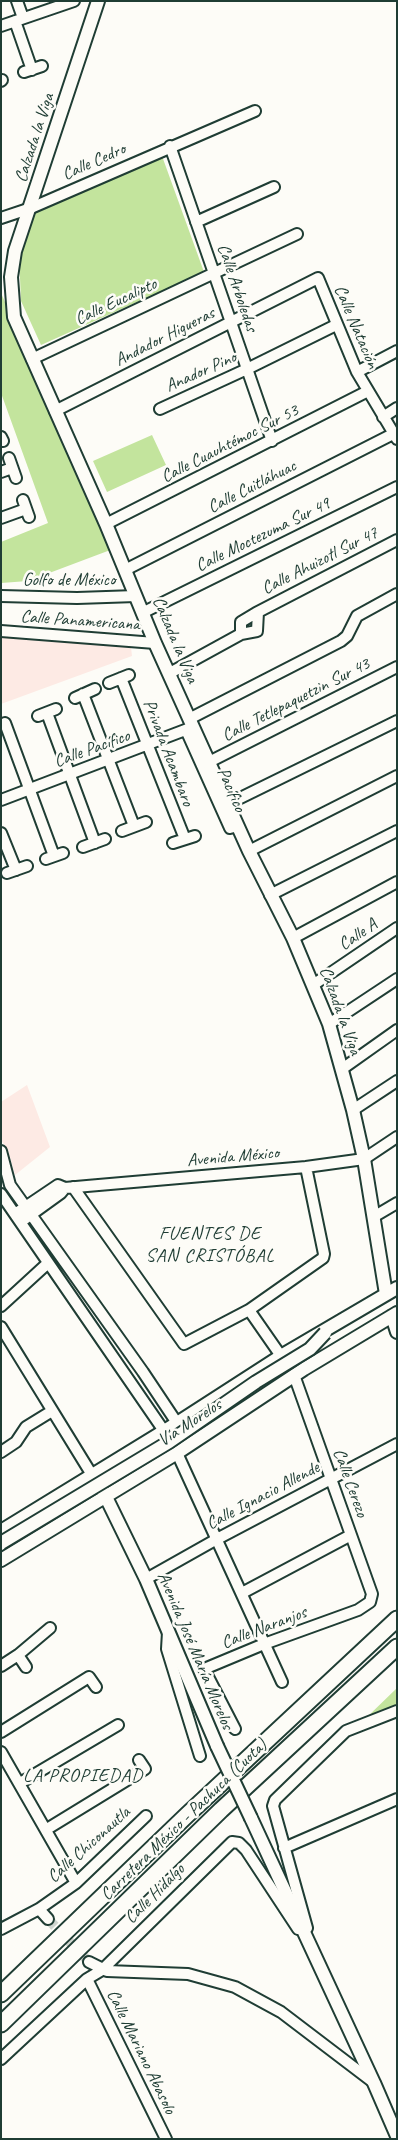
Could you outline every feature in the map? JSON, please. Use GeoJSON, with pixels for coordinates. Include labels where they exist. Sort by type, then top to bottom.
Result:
{"type":"FeatureCollection","features":[{"type":"Feature","properties":{"kind":"highway","name":"Carretera México - Pachuca (Cuota)"},"geometry":{"type":"LineString","coordinates":[[1,1994],[186,1815],[397,1619]]}},
{"type":"Feature","properties":{"kind":"highway","name":"Carretera México - Pachuca (Cuota)"},"geometry":{"type":"LineString","coordinates":[[1,2024],[221,1810],[397,1647]]}},
{"type":"Feature","properties":{"kind":"main road","name":"Calzada la Viga"},"geometry":{"type":"LineString","coordinates":[[98,1],[31,208],[15,251],[11,277],[14,317],[144,612],[190,725],[209,762],[248,851],[293,938],[329,1024],[353,1110],[392,1291]]}},
{"type":"Feature","properties":{"kind":"main road","name":"Vía Morelos"},"geometry":{"type":"LineString","coordinates":[[1,1531],[177,1423],[281,1356],[328,1331],[392,1291]]}},
{"type":"Feature","properties":{"kind":"main road","name":"Vía Morelos"},"geometry":{"type":"LineString","coordinates":[[1,1560],[176,1453],[394,1314]]}},
{"type":"Feature","properties":{"kind":"main road"},"geometry":{"type":"LineString","coordinates":[[394,1314],[397,1332]]}},
{"type":"Feature","properties":{"kind":"main road"},"geometry":{"type":"LineString","coordinates":[[1,1543],[169,1442],[256,1382],[310,1349],[328,1331]]}},
{"type":"Feature","properties":{"kind":"main road","name":"Avenida José María Morelos"},"geometry":{"type":"LineString","coordinates":[[92,1475],[106,1496],[146,1579],[217,1746],[394,2122],[397,2136]]}},
{"type":"Feature","properties":{"kind":"street"},"geometry":{"type":"LineString","coordinates":[[17,1],[19,20],[33,69]]}},
{"type":"Feature","properties":{"kind":"street"},"geometry":{"type":"LineString","coordinates":[[1,26],[61,3],[74,1]]}},
{"type":"Feature","properties":{"kind":"street","name":"Calle Cedro"},"geometry":{"type":"LineString","coordinates":[[3,217],[31,208],[170,146],[255,111]]}},
{"type":"Feature","properties":{"kind":"street","name":"Calle Arboledas"},"geometry":{"type":"LineString","coordinates":[[170,146],[272,441]]}},
{"type":"Feature","properties":{"kind":"street"},"geometry":{"type":"LineString","coordinates":[[196,222],[274,187]]}},
{"type":"Feature","properties":{"kind":"street"},"geometry":{"type":"LineString","coordinates":[[1,206],[3,217]]}},
{"type":"Feature","properties":{"kind":"street","name":"Calle Eucalipto"},"geometry":{"type":"LineString","coordinates":[[32,359],[297,234]]}},
{"type":"Feature","properties":{"kind":"street","name":"Andador Higueras"},"geometry":{"type":"LineString","coordinates":[[55,411],[318,278]]}},
{"type":"Feature","properties":{"kind":"street","name":"Calle Natación"},"geometry":{"type":"LineString","coordinates":[[318,278],[357,372],[395,437]]}},
{"type":"Feature","properties":{"kind":"street","name":"Anador Pino"},"geometry":{"type":"LineString","coordinates":[[160,409],[336,325]]}},
{"type":"Feature","properties":{"kind":"street"},"geometry":{"type":"LineString","coordinates":[[357,372],[397,351]]}},
{"type":"Feature","properties":{"kind":"street","name":"Calle Cuauhtémoc Sur 53"},"geometry":{"type":"LineString","coordinates":[[106,524],[368,391]]}},
{"type":"Feature","properties":{"kind":"street"},"geometry":{"type":"LineString","coordinates":[[383,417],[397,408]]}},
{"type":"Feature","properties":{"kind":"street","name":"Calle Cuitláhuac"},"geometry":{"type":"LineString","coordinates":[[125,570],[395,437]]}},
{"type":"Feature","properties":{"kind":"street"},"geometry":{"type":"LineString","coordinates":[[1,472],[12,468]]}},
{"type":"Feature","properties":{"kind":"street","name":"Calle Moctezuma Sur 49"},"geometry":{"type":"LineString","coordinates":[[144,612],[397,487]]}},
{"type":"Feature","properties":{"kind":"street"},"geometry":{"type":"LineString","coordinates":[[1,518],[26,509]]}},
{"type":"Feature","properties":{"kind":"street","name":"Calle Ahuizotl Sur 47"},"geometry":{"type":"LineString","coordinates":[[241,634],[241,622],[397,540]]}},
{"type":"Feature","properties":{"kind":"street","name":"Calle Pacífico"},"geometry":{"type":"LineString","coordinates":[[1,800],[148,745],[190,725],[341,641],[347,636],[357,616],[397,594]]}},
{"type":"Feature","properties":{"kind":"street","name":"Golfo de México"},"geometry":{"type":"LineString","coordinates":[[1,596],[77,598],[136,596]]}},
{"type":"Feature","properties":{"kind":"street","name":"Calle Ahuizotl Sur 47"},"geometry":{"type":"LineString","coordinates":[[170,673],[241,634],[257,631],[258,612]]}},
{"type":"Feature","properties":{"kind":"street","name":"Calle Panamericana"},"geometry":{"type":"LineString","coordinates":[[1,631],[155,643]]}},
{"type":"Feature","properties":{"kind":"street","name":"Calle Tetlepaquetzin Sur 43"},"geometry":{"type":"LineString","coordinates":[[209,762],[397,667]]}},
{"type":"Feature","properties":{"kind":"street","name":"Privada Acambaro"},"geometry":{"type":"LineString","coordinates":[[109,682],[125,676],[148,745],[190,838],[173,843]]}},
{"type":"Feature","properties":{"kind":"street"},"geometry":{"type":"LineString","coordinates":[[95,689],[79,696],[109,760],[134,826]]}},
{"type":"Feature","properties":{"kind":"street"},"geometry":{"type":"LineString","coordinates":[[47,713],[68,774],[95,842]]}},
{"type":"Feature","properties":{"kind":"street"},"geometry":{"type":"LineString","coordinates":[[228,804],[397,721]]}},
{"type":"Feature","properties":{"kind":"street"},"geometry":{"type":"LineString","coordinates":[[6,723],[55,856]]}},
{"type":"Feature","properties":{"kind":"street","name":"Pacífico"},"geometry":{"type":"LineString","coordinates":[[190,725],[230,828],[238,826]]}},
{"type":"Feature","properties":{"kind":"street"},"geometry":{"type":"LineString","coordinates":[[248,851],[397,776]]}},
{"type":"Feature","properties":{"kind":"street"},"geometry":{"type":"LineString","coordinates":[[122,831],[146,822]]}},
{"type":"Feature","properties":{"kind":"street"},"geometry":{"type":"LineString","coordinates":[[270,895],[397,831]]}},
{"type":"Feature","properties":{"kind":"street"},"geometry":{"type":"LineString","coordinates":[[1,833],[11,872],[27,866]]}},
{"type":"Feature","properties":{"kind":"street"},"geometry":{"type":"LineString","coordinates":[[84,847],[105,838]]}},
{"type":"Feature","properties":{"kind":"street"},"geometry":{"type":"LineString","coordinates":[[293,938],[397,882]]}},
{"type":"Feature","properties":{"kind":"street","name":"Calle A"},"geometry":{"type":"LineString","coordinates":[[313,985],[397,928]]}},
{"type":"Feature","properties":{"kind":"street"},"geometry":{"type":"LineString","coordinates":[[329,1024],[397,979]]}},
{"type":"Feature","properties":{"kind":"street"},"geometry":{"type":"LineString","coordinates":[[342,1068],[397,1030]]}},
{"type":"Feature","properties":{"kind":"street"},"geometry":{"type":"LineString","coordinates":[[353,1110],[397,1081]]}},
{"type":"Feature","properties":{"kind":"street","name":"Avenida México"},"geometry":{"type":"LineString","coordinates":[[69,1187],[306,1168],[364,1159],[397,1137]]}},
{"type":"Feature","properties":{"kind":"street"},"geometry":{"type":"LineString","coordinates":[[1,1151],[4,1173],[10,1185],[177,1423]]}},
{"type":"Feature","properties":{"kind":"street"},"geometry":{"type":"LineString","coordinates":[[17,1218],[62,1193],[69,1187],[184,1344],[249,1310],[323,1258],[324,1254],[306,1168]]}},
{"type":"Feature","properties":{"kind":"street"},"geometry":{"type":"LineString","coordinates":[[1,1194],[164,1431]]}},
{"type":"Feature","properties":{"kind":"street"},"geometry":{"type":"LineString","coordinates":[[375,1216],[397,1203]]}},
{"type":"Feature","properties":{"kind":"street"},"geometry":{"type":"LineString","coordinates":[[1,1306],[48,1263]]}},
{"type":"Feature","properties":{"kind":"street"},"geometry":{"type":"LineString","coordinates":[[82,1314],[94,1305]]}},
{"type":"Feature","properties":{"kind":"street"},"geometry":{"type":"LineString","coordinates":[[249,1310],[281,1356]]}},
{"type":"Feature","properties":{"kind":"street","name":"Avenida José María Morelos"},"geometry":{"type":"LineString","coordinates":[[1,1327],[92,1475]]}},
{"type":"Feature","properties":{"kind":"street","name":"Calle Cerezo"},"geometry":{"type":"LineString","coordinates":[[294,1376],[372,1594],[370,1602]]}},
{"type":"Feature","properties":{"kind":"street"},"geometry":{"type":"LineString","coordinates":[[1,1452],[16,1442],[26,1427],[52,1411]]}},
{"type":"Feature","properties":{"kind":"street","name":"Calle Ignacio Allende"},"geometry":{"type":"LineString","coordinates":[[146,1579],[217,1539],[397,1444]]}},
{"type":"Feature","properties":{"kind":"street"},"geometry":{"type":"LineString","coordinates":[[176,1453],[282,1682]]}},
{"type":"Feature","properties":{"kind":"street"},"geometry":{"type":"LineString","coordinates":[[242,1593],[351,1535]]}},
{"type":"Feature","properties":{"kind":"street","name":"Calle Naranjos"},"geometry":{"type":"LineString","coordinates":[[235,1729],[204,1669],[264,1644],[358,1610],[370,1602]]}},
{"type":"Feature","properties":{"kind":"street"},"geometry":{"type":"LineString","coordinates":[[1,1666],[18,1655],[50,1628]]}},
{"type":"Feature","properties":{"kind":"street"},"geometry":{"type":"LineString","coordinates":[[168,1632],[167,1649],[200,1756]]}},
{"type":"Feature","properties":{"kind":"street"},"geometry":{"type":"LineString","coordinates":[[18,1655],[26,1667]]}},
{"type":"Feature","properties":{"kind":"street"},"geometry":{"type":"LineString","coordinates":[[1,1732],[89,1677],[96,1687]]}},
{"type":"Feature","properties":{"kind":"street"},"geometry":{"type":"LineString","coordinates":[[313,1951],[273,1813],[275,1800],[346,1731],[397,1711]]}},
{"type":"Feature","properties":{"kind":"street"},"geometry":{"type":"LineString","coordinates":[[20,1783],[118,1725]]}},
{"type":"Feature","properties":{"kind":"street"},"geometry":{"type":"LineString","coordinates":[[1,1752],[47,1829],[76,1884]]}},
{"type":"Feature","properties":{"kind":"street"},"geometry":{"type":"LineString","coordinates":[[47,1829],[144,1769],[139,1760]]}},
{"type":"Feature","properties":{"kind":"street"},"geometry":{"type":"LineString","coordinates":[[284,1848],[397,1799]]}},
{"type":"Feature","properties":{"kind":"street","name":"Calle Chiconautla"},"geometry":{"type":"LineString","coordinates":[[2,1926],[39,1908],[76,1884],[146,1816]]}},
{"type":"Feature","properties":{"kind":"street","name":"Calle Hidalgo"},"geometry":{"type":"LineString","coordinates":[[1,2058],[87,1980],[102,1970],[229,1844],[236,1841],[246,1850],[313,1951]]}},
{"type":"Feature","properties":{"kind":"street"},"geometry":{"type":"LineString","coordinates":[[39,1908],[48,1919]]}},
{"type":"Feature","properties":{"kind":"street"},"geometry":{"type":"LineString","coordinates":[[89,1962],[102,1970],[188,1974],[235,1987],[281,2012],[374,2083]]}},
{"type":"Feature","properties":{"kind":"street","name":"Calle Mariano Abasolo"},"geometry":{"type":"LineString","coordinates":[[87,1980],[166,2139]]}},
{"type":"Feature","properties":{"kind":"shaded area"},"geometry":{"type":"Polygon","coordinates":[[[1,637],[131,647],[132,656],[1,704],[1,637]]]}},
{"type":"Feature","properties":{"kind":"shaded area"},"geometry":{"type":"Polygon","coordinates":[[[27,1085],[50,1147],[15,1175],[8,1150],[1,1140],[1,1102],[27,1085]]]}},
{"type":"Feature","properties":{"kind":"green space"},"geometry":{"type":"Polygon","coordinates":[[[162,156],[204,272],[41,345],[21,301],[19,255],[37,209],[162,156]]]}},
{"type":"Feature","properties":{"kind":"green space"},"geometry":{"type":"Polygon","coordinates":[[[1,293],[113,549],[28,581],[1,583],[1,542],[48,523],[1,393],[1,293]]]}},
{"type":"Feature","properties":{"kind":"green space"},"geometry":{"type":"Polygon","coordinates":[[[152,435],[166,465],[107,492],[93,461],[152,435]]]}},
{"type":"Feature","properties":{"kind":"green space"},"geometry":{"type":"Polygon","coordinates":[[[397,1688],[397,1706],[365,1719],[397,1688]]]}},
{"type":"Feature","properties":{"kind":"tunnel"},"geometry":{"type":"LineString","coordinates":[[48,1919],[89,1962]]}},
{"type":"Feature","properties":{"kind":"district","name":"FUENTES DE SAN CRISTÓBAL"},"geometry":{"type":"Point","coordinates":[210,1245]}},
{"type":"Feature","properties":{"kind":"district","name":"LA PROPIEDAD"},"geometry":{"type":"Point","coordinates":[83,1776]}}]}
